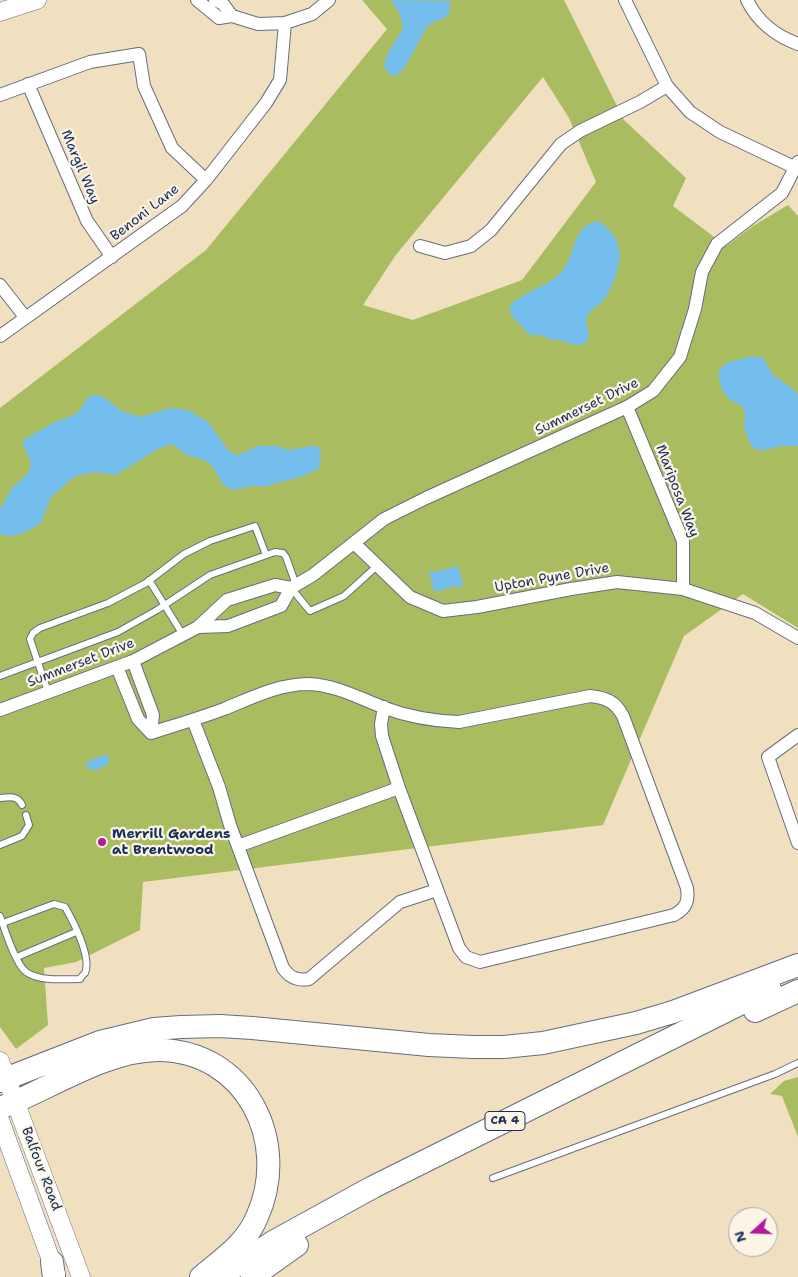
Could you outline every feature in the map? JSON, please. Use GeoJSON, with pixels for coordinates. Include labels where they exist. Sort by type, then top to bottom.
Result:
{"type":"FeatureCollection","features":[{"type":"Feature","properties":{"kind":"highway"},"geometry":{"type":"LineString","coordinates":[[2,1073],[100,1042],[154,1029],[181,1027],[220,1026],[252,1028],[464,1047],[504,1047],[543,1043],[636,1023],[673,1012],[798,965]]}},
{"type":"Feature","properties":{"kind":"highway","name":"CA 4"},"geometry":{"type":"LineString","coordinates":[[219,1277],[273,1242],[365,1191],[683,1031],[798,976]]}},
{"type":"Feature","properties":{"kind":"highway","name":"CA 4"},"geometry":{"type":"LineString","coordinates":[[241,1277],[386,1197],[560,1108],[798,991]]}},
{"type":"Feature","properties":{"kind":"highway"},"geometry":{"type":"LineString","coordinates":[[8,1105],[78,1073],[124,1055],[142,1051],[160,1050],[193,1056],[209,1062],[235,1081],[246,1093],[264,1128],[269,1150],[266,1186],[257,1218],[250,1231],[239,1246],[201,1277]]}},
{"type":"Feature","properties":{"kind":"highway"},"geometry":{"type":"LineString","coordinates":[[252,1277],[297,1245]]}},
{"type":"Feature","properties":{"kind":"main road"},"geometry":{"type":"LineString","coordinates":[[0,12],[37,0]]}},
{"type":"Feature","properties":{"kind":"main road","name":"Balfour Road"},"geometry":{"type":"LineString","coordinates":[[2,1073],[8,1105],[81,1277]]}},
{"type":"Feature","properties":{"kind":"main road","name":"Balfour Road"},"geometry":{"type":"LineString","coordinates":[[0,1120],[54,1272]]}},
{"type":"Feature","properties":{"kind":"street"},"geometry":{"type":"LineString","coordinates":[[215,0],[223,4],[232,16]]}},
{"type":"Feature","properties":{"kind":"street"},"geometry":{"type":"LineString","coordinates":[[200,1],[219,18],[232,16],[258,24],[285,23],[312,14],[329,0]]}},
{"type":"Feature","properties":{"kind":"street"},"geometry":{"type":"LineString","coordinates":[[625,0],[667,86],[690,112],[720,132],[797,166]]}},
{"type":"Feature","properties":{"kind":"street"},"geometry":{"type":"LineString","coordinates":[[747,0],[753,13],[774,32],[782,38],[798,44]]}},
{"type":"Feature","properties":{"kind":"street","name":"Benoni Lane"},"geometry":{"type":"LineString","coordinates":[[0,336],[182,206],[206,180],[266,103],[280,80],[285,23]]}},
{"type":"Feature","properties":{"kind":"street"},"geometry":{"type":"LineString","coordinates":[[0,95],[90,62],[139,54],[144,86],[172,148],[206,180]]}},
{"type":"Feature","properties":{"kind":"street","name":"Margil Way"},"geometry":{"type":"LineString","coordinates":[[28,84],[87,221],[112,257]]}},
{"type":"Feature","properties":{"kind":"street"},"geometry":{"type":"LineString","coordinates":[[420,246],[445,253],[471,246],[491,230],[561,144],[580,131],[640,102],[667,86]]}},
{"type":"Feature","properties":{"kind":"street","name":"Summerset Drive"},"geometry":{"type":"LineString","coordinates":[[198,627],[228,626],[282,606],[294,586],[314,575],[384,519],[627,407],[654,391],[680,357],[695,309],[702,272],[717,244],[782,193],[797,166]]}},
{"type":"Feature","properties":{"kind":"street"},"geometry":{"type":"LineString","coordinates":[[0,285],[25,317]]}},
{"type":"Feature","properties":{"kind":"street","name":"Mariposa Way"},"geometry":{"type":"LineString","coordinates":[[627,407],[683,540],[683,589]]}},
{"type":"Feature","properties":{"kind":"street","name":"Upton Pyne Drive"},"geometry":{"type":"LineString","coordinates":[[354,543],[410,597],[443,611],[477,607],[617,582],[683,589],[755,613],[798,638]]}},
{"type":"Feature","properties":{"kind":"street","name":"Summerset Drive"},"geometry":{"type":"LineString","coordinates":[[0,710],[133,662],[198,627],[228,600],[275,585],[294,586]]}},
{"type":"Feature","properties":{"kind":"street"},"geometry":{"type":"LineString","coordinates":[[133,662],[153,715],[151,733]]}},
{"type":"Feature","properties":{"kind":"street"},"geometry":{"type":"LineString","coordinates":[[117,667],[138,719],[151,733]]}},
{"type":"Feature","properties":{"kind":"street"},"geometry":{"type":"LineString","coordinates":[[151,733],[193,720],[281,687],[308,684],[348,692],[384,708],[415,718],[459,722],[590,696],[603,698],[612,701],[618,706],[623,716],[687,888],[687,904],[683,910],[674,915],[480,962],[466,957],[459,948],[399,788],[382,736],[381,724],[384,708]]}},
{"type":"Feature","properties":{"kind":"street"},"geometry":{"type":"LineString","coordinates":[[134,708],[148,702]]}},
{"type":"Feature","properties":{"kind":"street"},"geometry":{"type":"LineString","coordinates":[[193,720],[220,788],[230,825],[284,968],[288,974],[302,980],[309,979],[400,902],[437,890]]}},
{"type":"Feature","properties":{"kind":"street"},"geometry":{"type":"LineString","coordinates":[[798,736],[768,757],[798,843]]}},
{"type":"Feature","properties":{"kind":"street"},"geometry":{"type":"LineString","coordinates":[[238,846],[399,788]]}},
{"type":"Feature","properties":{"kind":"lane"},"geometry":{"type":"LineString","coordinates":[[48,692],[30,639],[33,633],[40,628],[108,603],[149,580],[184,554],[210,541],[255,526],[266,555]]}},
{"type":"Feature","properties":{"kind":"lane"},"geometry":{"type":"LineString","coordinates":[[0,676],[118,632],[164,606],[210,575],[275,552],[283,553],[294,586],[310,611],[344,596],[377,566]]}},
{"type":"Feature","properties":{"kind":"lane"},"geometry":{"type":"LineString","coordinates":[[149,580],[183,635]]}},
{"type":"Feature","properties":{"kind":"lane"},"geometry":{"type":"LineString","coordinates":[[0,798],[14,796],[20,800],[22,805]]}},
{"type":"Feature","properties":{"kind":"lane"},"geometry":{"type":"LineString","coordinates":[[0,845],[22,836],[29,824],[26,814]]}},
{"type":"Feature","properties":{"kind":"lane"},"geometry":{"type":"LineString","coordinates":[[0,916],[17,957],[26,971],[39,977],[59,979],[80,979],[85,974],[87,960],[65,906],[54,904],[3,923]]}},
{"type":"Feature","properties":{"kind":"lane"},"geometry":{"type":"LineString","coordinates":[[17,957],[76,932]]}},
{"type":"Feature","properties":{"kind":"lane"},"geometry":{"type":"LineString","coordinates":[[493,1178],[798,1064]]}},
{"type":"Feature","properties":{"kind":"green space"},"geometry":{"type":"Polygon","coordinates":[[[362,0],[564,0],[624,120],[686,178],[673,206],[726,246],[753,226],[788,205],[798,216],[798,628],[743,594],[684,636],[603,825],[143,882],[140,930],[76,962],[44,968],[48,1025],[16,1049],[0,1027],[0,408],[206,250],[387,29],[362,0]],[[543,77],[395,256],[363,305],[413,320],[522,280],[596,182],[569,118],[543,77]]]}},
{"type":"Feature","properties":{"kind":"green space"},"geometry":{"type":"Polygon","coordinates":[[[798,1077],[798,1137],[782,1096],[770,1094],[784,1081],[798,1077]]]}},
{"type":"Feature","properties":{"kind":"water"},"geometry":{"type":"Polygon","coordinates":[[[391,0],[450,1],[449,14],[428,25],[402,71],[395,76],[389,74],[384,66],[387,55],[403,28],[400,14],[391,0]]]}},
{"type":"Feature","properties":{"kind":"water"},"geometry":{"type":"Polygon","coordinates":[[[598,221],[615,238],[620,256],[616,277],[606,297],[587,316],[588,338],[583,344],[575,345],[552,340],[541,335],[529,334],[512,316],[510,311],[511,304],[558,276],[567,263],[583,228],[598,221]]]}},
{"type":"Feature","properties":{"kind":"water"},"geometry":{"type":"Polygon","coordinates":[[[753,356],[763,358],[774,376],[792,388],[798,395],[798,446],[756,449],[749,442],[745,431],[743,408],[732,401],[723,391],[719,370],[728,362],[753,356]]]}},
{"type":"Feature","properties":{"kind":"water"},"geometry":{"type":"Polygon","coordinates":[[[92,395],[105,398],[123,412],[141,417],[170,408],[188,410],[209,423],[228,450],[234,454],[239,455],[257,446],[277,446],[289,450],[317,446],[321,452],[319,469],[300,477],[262,487],[253,486],[232,489],[223,483],[209,463],[187,455],[171,444],[156,450],[115,475],[95,472],[75,476],[51,497],[40,524],[16,535],[5,536],[0,534],[0,509],[12,488],[28,473],[31,465],[22,442],[55,422],[74,415],[88,397],[92,395]]]}},
{"type":"Feature","properties":{"kind":"water"},"geometry":{"type":"Polygon","coordinates":[[[458,566],[463,584],[461,588],[457,586],[434,592],[429,570],[435,572],[458,566]]]}},
{"type":"Feature","properties":{"kind":"water"},"geometry":{"type":"Polygon","coordinates":[[[107,754],[108,764],[97,770],[88,769],[86,762],[107,754]]]}},
{"type":"Feature","properties":{"kind":"place","name":"Merrill Gardens at Brentwood"},"geometry":{"type":"Point","coordinates":[102,842]}}]}
